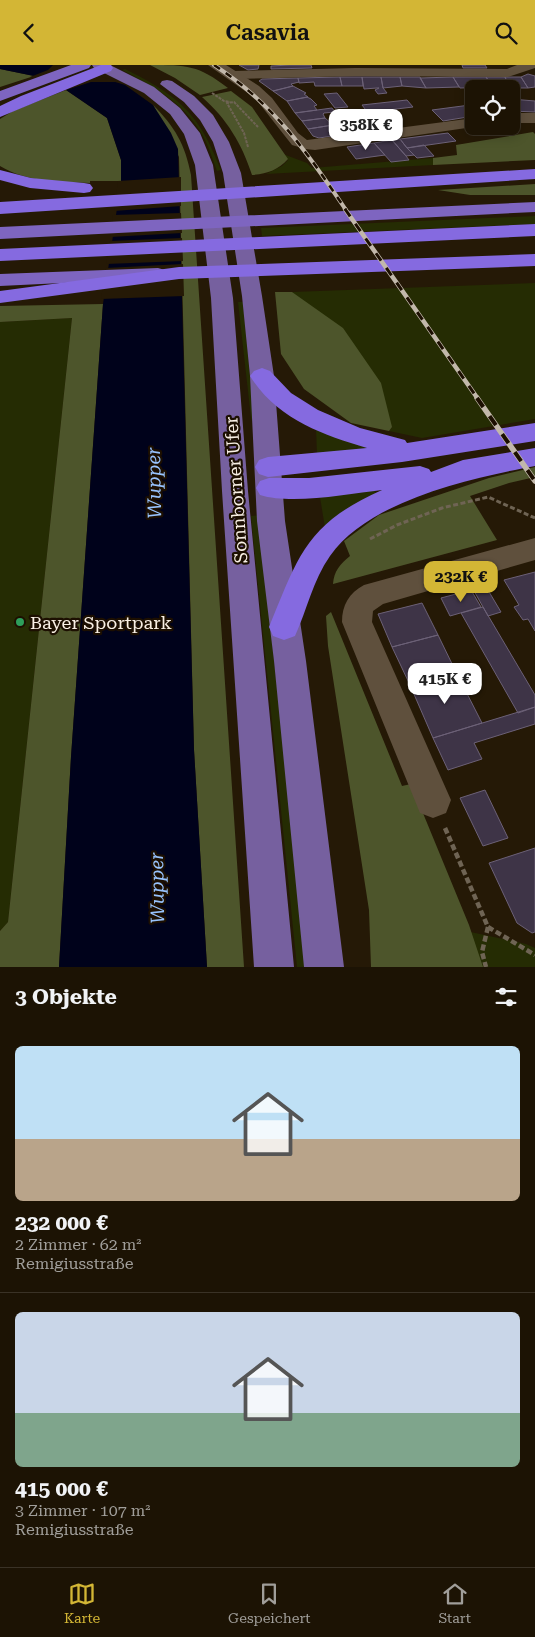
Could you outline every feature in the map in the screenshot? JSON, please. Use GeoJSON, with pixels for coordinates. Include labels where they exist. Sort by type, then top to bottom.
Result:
{"type":"FeatureCollection","features":[{"type":"Feature","properties":{"kind":"highway"},"geometry":{"type":"LineString","coordinates":[[3,95],[85,68]]}},
{"type":"Feature","properties":{"kind":"highway"},"geometry":{"type":"LineString","coordinates":[[0,112],[85,68]]}},
{"type":"Feature","properties":{"kind":"highway"},"geometry":{"type":"LineString","coordinates":[[0,208],[88,196],[202,187],[253,192],[535,174]]}},
{"type":"Feature","properties":{"kind":"highway"},"geometry":{"type":"LineString","coordinates":[[0,175],[88,196]]}},
{"type":"Feature","properties":{"kind":"highway"},"geometry":{"type":"LineString","coordinates":[[0,233],[535,207]]}},
{"type":"Feature","properties":{"kind":"highway"},"geometry":{"type":"LineString","coordinates":[[0,255],[535,230]]}},
{"type":"Feature","properties":{"kind":"highway"},"geometry":{"type":"LineString","coordinates":[[0,280],[78,281],[206,271],[535,260]]}},
{"type":"Feature","properties":{"kind":"highway"},"geometry":{"type":"LineString","coordinates":[[0,297],[78,281]]}},
{"type":"Feature","properties":{"kind":"highway"},"geometry":{"type":"LineString","coordinates":[[262,376],[282,398],[312,418],[336,430],[412,450]]}},
{"type":"Feature","properties":{"kind":"highway"},"geometry":{"type":"LineString","coordinates":[[268,477],[320,463],[412,450],[453,447],[535,432]]}},
{"type":"Feature","properties":{"kind":"highway"},"geometry":{"type":"LineString","coordinates":[[268,477],[309,488],[394,480],[535,457]]}},
{"type":"Feature","properties":{"kind":"highway"},"geometry":{"type":"LineString","coordinates":[[284,627],[311,564],[325,540],[360,512],[428,483],[480,467]]}},
{"type":"Feature","properties":{"kind":"main road","name":"Sonnborner Ufer"},"geometry":{"type":"LineString","coordinates":[[130,65],[167,84],[188,99],[215,129],[232,173],[252,296],[262,376],[271,521],[290,661],[324,967]]}},
{"type":"Feature","properties":{"kind":"main road","name":"Sonnborner Ufer"},"geometry":{"type":"LineString","coordinates":[[85,68],[149,90],[175,111],[192,133],[201,155],[202,187],[222,297],[234,480],[274,967]]}},
{"type":"Feature","properties":{"kind":"main road"},"geometry":{"type":"LineString","coordinates":[[234,480],[268,477]]}},
{"type":"Feature","properties":{"kind":"street"},"geometry":{"type":"LineString","coordinates":[[216,65],[233,75],[271,106],[297,141],[304,144],[315,145],[465,124]]}},
{"type":"Feature","properties":{"kind":"street"},"geometry":{"type":"LineString","coordinates":[[233,75],[354,72],[508,73],[532,65]]}},
{"type":"Feature","properties":{"kind":"street"},"geometry":{"type":"LineString","coordinates":[[520,118],[535,118]]}},
{"type":"Feature","properties":{"kind":"street"},"geometry":{"type":"LineString","coordinates":[[433,800],[357,623],[356,611],[362,600],[375,594],[535,549]]}},
{"type":"Feature","properties":{"kind":"path"},"geometry":{"type":"LineString","coordinates":[[224,101],[234,103],[274,143],[297,141]]}},
{"type":"Feature","properties":{"kind":"path"},"geometry":{"type":"LineString","coordinates":[[226,154],[249,151],[244,133],[227,103],[230,102]]}},
{"type":"Feature","properties":{"kind":"path"},"geometry":{"type":"LineString","coordinates":[[433,800],[488,927],[535,955]]}},
{"type":"Feature","properties":{"kind":"path"},"geometry":{"type":"LineString","coordinates":[[486,967],[482,952],[488,927]]}},
{"type":"Feature","properties":{"kind":"green space"},"geometry":{"type":"Polygon","coordinates":[[[150,65],[174,65],[192,68],[218,80],[228,88],[200,95],[175,78],[150,65]]]}},
{"type":"Feature","properties":{"kind":"green space"},"geometry":{"type":"Polygon","coordinates":[[[0,69],[34,76],[0,87],[0,69]]]}},
{"type":"Feature","properties":{"kind":"green space"},"geometry":{"type":"Polygon","coordinates":[[[125,69],[160,88],[185,108],[204,134],[221,170],[217,171],[203,136],[184,111],[155,88],[122,70],[125,69]]]}},
{"type":"Feature","properties":{"kind":"green space"},"geometry":{"type":"Polygon","coordinates":[[[66,90],[107,118],[121,160],[121,181],[90,181],[90,183],[44,180],[21,175],[0,166],[0,119],[13,111],[66,90]]]}},
{"type":"Feature","properties":{"kind":"green space"},"geometry":{"type":"Polygon","coordinates":[[[231,91],[252,107],[288,159],[276,169],[263,174],[252,175],[233,133],[219,114],[202,97],[231,91]]]}},
{"type":"Feature","properties":{"kind":"green space"},"geometry":{"type":"Polygon","coordinates":[[[153,105],[178,137],[186,154],[191,175],[244,967],[207,967],[194,750],[179,157],[153,105]]]}},
{"type":"Feature","properties":{"kind":"green space"},"geometry":{"type":"Polygon","coordinates":[[[533,132],[535,134],[535,160],[433,165],[433,158],[457,155],[456,145],[533,132]]]}},
{"type":"Feature","properties":{"kind":"green space"},"geometry":{"type":"Polygon","coordinates":[[[283,154],[307,163],[312,168],[433,158],[433,165],[266,174],[282,166],[288,160],[283,154]]]}},
{"type":"Feature","properties":{"kind":"green space"},"geometry":{"type":"Polygon","coordinates":[[[535,184],[535,195],[470,195],[438,190],[535,184]]]}},
{"type":"Feature","properties":{"kind":"green space"},"geometry":{"type":"Polygon","coordinates":[[[535,216],[535,224],[262,236],[261,228],[535,216]]]}},
{"type":"Feature","properties":{"kind":"green space"},"geometry":{"type":"Polygon","coordinates":[[[535,283],[535,419],[422,438],[389,431],[392,427],[292,292],[535,283]]]}},
{"type":"Feature","properties":{"kind":"green space"},"geometry":{"type":"Polygon","coordinates":[[[275,292],[292,292],[343,328],[381,383],[392,427],[389,431],[351,423],[304,389],[281,354],[275,292]]]}},
{"type":"Feature","properties":{"kind":"green space"},"geometry":{"type":"Polygon","coordinates":[[[238,302],[243,302],[254,421],[251,418],[238,302]]]}},
{"type":"Feature","properties":{"kind":"green space"},"geometry":{"type":"Polygon","coordinates":[[[103,304],[71,757],[59,967],[0,967],[0,931],[8,922],[72,318],[0,322],[0,306],[103,304]]]}},
{"type":"Feature","properties":{"kind":"green space","name":"Bayer Sportpark"},"geometry":{"type":"Polygon","coordinates":[[[72,318],[8,922],[0,931],[0,322],[72,318]]]}},
{"type":"Feature","properties":{"kind":"green space"},"geometry":{"type":"Polygon","coordinates":[[[316,428],[371,448],[317,455],[316,428]]]}},
{"type":"Feature","properties":{"kind":"green space"},"geometry":{"type":"Polygon","coordinates":[[[535,467],[535,477],[509,483],[470,496],[497,540],[333,584],[338,568],[350,556],[344,541],[379,515],[489,478],[535,467]]]}},
{"type":"Feature","properties":{"kind":"green space"},"geometry":{"type":"Polygon","coordinates":[[[374,489],[377,496],[325,528],[320,497],[374,489]]]}},
{"type":"Feature","properties":{"kind":"green space"},"geometry":{"type":"Polygon","coordinates":[[[260,515],[269,615],[308,967],[297,967],[251,516],[260,515]]]}},
{"type":"Feature","properties":{"kind":"green space"},"geometry":{"type":"Polygon","coordinates":[[[331,612],[402,786],[411,784],[469,925],[483,967],[371,967],[369,910],[328,646],[326,616],[331,612]]]}},
{"type":"Feature","properties":{"kind":"green space"},"geometry":{"type":"Polygon","coordinates":[[[369,910],[526,944],[535,948],[535,967],[376,967],[369,910]]]}},
{"type":"Feature","properties":{"kind":"water","name":"Wupper"},"geometry":{"type":"Polygon","coordinates":[[[0,65],[60,65],[125,85],[153,105],[171,133],[178,149],[194,750],[207,967],[59,967],[71,757],[103,304],[121,181],[121,160],[107,118],[66,90],[34,76],[0,69],[0,65]]]}},
{"type":"Feature","properties":{"kind":"pier"},"geometry":{"type":"Polygon","coordinates":[[[53,65],[63,65],[119,82],[91,82],[63,91],[30,77],[48,70],[53,65]]]}},
{"type":"Feature","properties":{"kind":"pier"},"geometry":{"type":"Polygon","coordinates":[[[181,177],[181,206],[114,211],[118,181],[181,177]]]}},
{"type":"Feature","properties":{"kind":"pier"},"geometry":{"type":"Polygon","coordinates":[[[181,213],[182,233],[110,237],[113,215],[181,213]]]}},
{"type":"Feature","properties":{"kind":"pier"},"geometry":{"type":"Polygon","coordinates":[[[182,238],[183,261],[106,264],[110,241],[182,238]]]}},
{"type":"Feature","properties":{"kind":"pier"},"geometry":{"type":"Polygon","coordinates":[[[183,264],[184,296],[101,299],[106,268],[183,264]]]}},
{"type":"Feature","properties":{"kind":"building"},"geometry":{"type":"Polygon","coordinates":[[[239,65],[259,65],[258,69],[248,70],[239,65]]]}},
{"type":"Feature","properties":{"kind":"building"},"geometry":{"type":"Polygon","coordinates":[[[311,65],[312,68],[271,69],[271,66],[311,65]]]}},
{"type":"Feature","properties":{"kind":"building"},"geometry":{"type":"Polygon","coordinates":[[[462,65],[485,65],[487,68],[463,68],[462,65]]]}},
{"type":"Feature","properties":{"kind":"building"},"geometry":{"type":"Polygon","coordinates":[[[528,74],[535,76],[535,87],[528,88],[521,77],[528,74]]]}},
{"type":"Feature","properties":{"kind":"building"},"geometry":{"type":"Polygon","coordinates":[[[340,77],[342,86],[315,86],[314,82],[299,83],[298,78],[340,77]]]}},
{"type":"Feature","properties":{"kind":"building"},"geometry":{"type":"Polygon","coordinates":[[[340,77],[362,77],[363,86],[342,86],[340,77]]]}},
{"type":"Feature","properties":{"kind":"building"},"geometry":{"type":"Polygon","coordinates":[[[362,77],[381,77],[383,88],[387,93],[378,94],[375,90],[379,88],[364,89],[362,77]]]}},
{"type":"Feature","properties":{"kind":"building"},"geometry":{"type":"Polygon","coordinates":[[[381,77],[400,77],[402,86],[383,88],[381,77]]]}},
{"type":"Feature","properties":{"kind":"building"},"geometry":{"type":"Polygon","coordinates":[[[400,77],[420,77],[426,88],[402,86],[400,77]]]}},
{"type":"Feature","properties":{"kind":"building"},"geometry":{"type":"Polygon","coordinates":[[[453,77],[459,87],[426,88],[420,78],[453,77]]]}},
{"type":"Feature","properties":{"kind":"building"},"geometry":{"type":"Polygon","coordinates":[[[453,77],[486,77],[488,80],[465,80],[465,88],[460,88],[453,77]]]}},
{"type":"Feature","properties":{"kind":"building"},"geometry":{"type":"Polygon","coordinates":[[[486,77],[505,77],[506,80],[488,80],[486,77]]]}},
{"type":"Feature","properties":{"kind":"building"},"geometry":{"type":"Polygon","coordinates":[[[505,77],[521,77],[528,88],[520,88],[520,80],[506,80],[505,77]]]}},
{"type":"Feature","properties":{"kind":"building"},"geometry":{"type":"Polygon","coordinates":[[[298,78],[299,82],[291,84],[293,86],[273,91],[259,81],[262,79],[298,78]]]}},
{"type":"Feature","properties":{"kind":"building"},"geometry":{"type":"Polygon","coordinates":[[[293,86],[306,93],[304,94],[308,97],[287,101],[273,91],[293,86]]]}},
{"type":"Feature","properties":{"kind":"building"},"geometry":{"type":"Polygon","coordinates":[[[337,93],[348,107],[335,108],[324,94],[337,93]]]}},
{"type":"Feature","properties":{"kind":"building"},"geometry":{"type":"Polygon","coordinates":[[[307,97],[317,105],[314,106],[317,110],[295,113],[287,101],[307,97]]]}},
{"type":"Feature","properties":{"kind":"building"},"geometry":{"type":"Polygon","coordinates":[[[407,100],[413,107],[388,110],[402,126],[389,128],[380,117],[372,118],[362,105],[407,100]]]}},
{"type":"Feature","properties":{"kind":"building"},"geometry":{"type":"Polygon","coordinates":[[[520,100],[535,101],[535,112],[520,111],[520,100]]]}},
{"type":"Feature","properties":{"kind":"building"},"geometry":{"type":"Polygon","coordinates":[[[465,106],[465,117],[443,121],[432,110],[465,106]]]}},
{"type":"Feature","properties":{"kind":"building"},"geometry":{"type":"Polygon","coordinates":[[[332,108],[335,112],[324,113],[325,118],[302,121],[295,113],[332,108]]]}},
{"type":"Feature","properties":{"kind":"building"},"geometry":{"type":"Polygon","coordinates":[[[380,117],[389,128],[353,133],[345,124],[354,123],[352,121],[380,117]]]}},
{"type":"Feature","properties":{"kind":"building"},"geometry":{"type":"Polygon","coordinates":[[[325,118],[333,125],[308,129],[302,121],[325,118]]]}},
{"type":"Feature","properties":{"kind":"building"},"geometry":{"type":"Polygon","coordinates":[[[333,125],[340,128],[348,127],[353,133],[319,138],[313,136],[308,129],[333,125]]]}},
{"type":"Feature","properties":{"kind":"building"},"geometry":{"type":"Polygon","coordinates":[[[448,133],[456,141],[407,148],[400,139],[448,133]]]}},
{"type":"Feature","properties":{"kind":"building"},"geometry":{"type":"Polygon","coordinates":[[[400,139],[414,155],[406,156],[392,140],[400,139]]]}},
{"type":"Feature","properties":{"kind":"building"},"geometry":{"type":"Polygon","coordinates":[[[392,140],[409,160],[391,162],[374,143],[392,140]]]}},
{"type":"Feature","properties":{"kind":"building"},"geometry":{"type":"Polygon","coordinates":[[[374,143],[385,155],[356,159],[347,147],[374,143]]]}},
{"type":"Feature","properties":{"kind":"building"},"geometry":{"type":"Polygon","coordinates":[[[424,145],[434,156],[417,158],[407,148],[424,145]]]}},
{"type":"Feature","properties":{"kind":"building"},"geometry":{"type":"Polygon","coordinates":[[[535,572],[535,631],[528,619],[523,620],[514,607],[519,605],[504,580],[535,572]]]}},
{"type":"Feature","properties":{"kind":"building"},"geometry":{"type":"Polygon","coordinates":[[[485,585],[501,612],[488,616],[473,589],[485,585]]]}},
{"type":"Feature","properties":{"kind":"building"},"geometry":{"type":"Polygon","coordinates":[[[471,590],[481,607],[450,616],[441,598],[471,590]]]}},
{"type":"Feature","properties":{"kind":"building"},"geometry":{"type":"Polygon","coordinates":[[[422,603],[438,635],[392,647],[378,614],[422,603]]]}},
{"type":"Feature","properties":{"kind":"building"},"geometry":{"type":"Polygon","coordinates":[[[483,607],[535,695],[535,707],[518,713],[461,613],[483,607]]]}},
{"type":"Feature","properties":{"kind":"building"},"geometry":{"type":"Polygon","coordinates":[[[438,635],[456,672],[410,685],[392,647],[438,635]]]}},
{"type":"Feature","properties":{"kind":"building"},"geometry":{"type":"Polygon","coordinates":[[[456,672],[482,723],[433,738],[410,685],[456,672]]]}},
{"type":"Feature","properties":{"kind":"building"},"geometry":{"type":"Polygon","coordinates":[[[535,707],[535,724],[474,743],[482,759],[448,770],[433,738],[535,707]]]}},
{"type":"Feature","properties":{"kind":"building"},"geometry":{"type":"Polygon","coordinates":[[[485,790],[508,838],[483,846],[460,798],[485,790]]]}},
{"type":"Feature","properties":{"kind":"building"},"geometry":{"type":"Polygon","coordinates":[[[535,848],[535,932],[532,933],[517,923],[489,863],[535,848]]]}},
{"type":"Feature","properties":{"kind":"railway"},"geometry":{"type":"LineString","coordinates":[[214,65],[254,96],[288,130],[346,210]]}},
{"type":"Feature","properties":{"kind":"railway"},"geometry":{"type":"LineString","coordinates":[[345,209],[478,399]]}},
{"type":"Feature","properties":{"kind":"railway"},"geometry":{"type":"LineString","coordinates":[[477,398],[535,481]]}},
{"type":"Feature","properties":{"kind":"place","name":"Bayer Sportpark"},"geometry":{"type":"Point","coordinates":[20,622]}}]}
